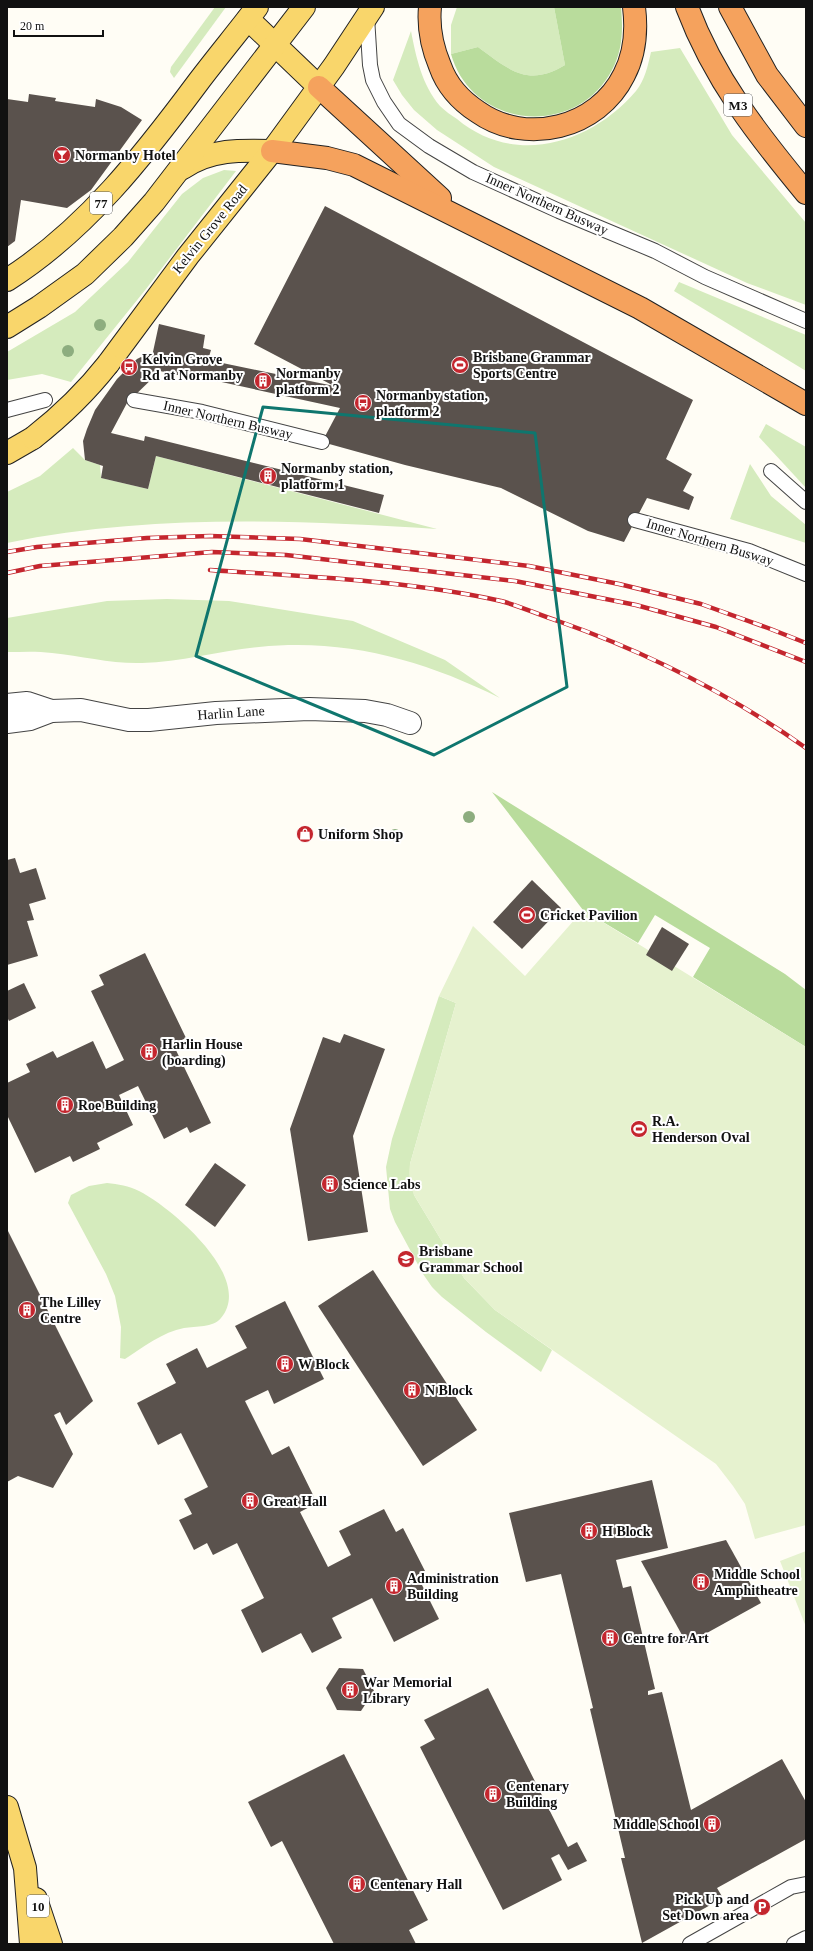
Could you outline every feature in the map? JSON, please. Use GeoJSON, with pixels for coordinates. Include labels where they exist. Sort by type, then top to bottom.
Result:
{"type":"FeatureCollection","features":[{"type":"Feature","properties":{"kind":"highway"},"geometry":{"type":"LineString","coordinates":[[430,7],[430,38],[443,75],[454,92],[485,118],[524,130],[537,130],[564,126],[582,118],[598,107],[613,93],[624,76],[631,58],[636,38],[634,7]]}},
{"type":"Feature","properties":{"kind":"highway","name":"M3"},"geometry":{"type":"LineString","coordinates":[[687,7],[706,52],[730,95],[762,139],[806,193]]}},
{"type":"Feature","properties":{"kind":"highway"},"geometry":{"type":"LineString","coordinates":[[730,7],[746,39],[768,75],[794,113],[806,126]]}},
{"type":"Feature","properties":{"kind":"highway"},"geometry":{"type":"LineString","coordinates":[[318,87],[461,218]]}},
{"type":"Feature","properties":{"kind":"highway"},"geometry":{"type":"LineString","coordinates":[[272,151],[327,158],[354,166],[640,308],[806,404]]}},
{"type":"Feature","properties":{"kind":"main road"},"geometry":{"type":"LineString","coordinates":[[7,327],[39,307],[85,274],[123,237],[154,202],[304,7]]}},
{"type":"Feature","properties":{"kind":"main road","name":"Kelvin Grove Road"},"geometry":{"type":"LineString","coordinates":[[7,453],[33,438],[60,416],[90,387],[188,256],[272,151],[370,12]]}},
{"type":"Feature","properties":{"kind":"main road"},"geometry":{"type":"LineString","coordinates":[[252,13],[274,45],[318,87]]}},
{"type":"Feature","properties":{"kind":"main road","name":"77"},"geometry":{"type":"LineString","coordinates":[[7,280],[62,239],[102,202],[156,139],[252,13]]}},
{"type":"Feature","properties":{"kind":"main road"},"geometry":{"type":"LineString","coordinates":[[174,175],[190,164],[208,155],[223,152],[272,151]]}},
{"type":"Feature","properties":{"kind":"main road","name":"10"},"geometry":{"type":"LineString","coordinates":[[7,1807],[25,1868],[52,1944]]}},
{"type":"Feature","properties":{"kind":"main road"},"geometry":{"type":"LineString","coordinates":[[25,1868],[31,1944]]}},
{"type":"Feature","properties":{"kind":"street","name":"Harlin Lane"},"geometry":{"type":"LineString","coordinates":[[7,705],[27,703],[51,711]]}},
{"type":"Feature","properties":{"kind":"street","name":"Harlin Lane"},"geometry":{"type":"LineString","coordinates":[[7,722],[30,719],[51,711],[81,710],[129,720],[149,720],[271,710],[346,710],[365,711],[387,715],[410,723]]}},
{"type":"Feature","properties":{"kind":"lane","name":"Inner Northern Busway"},"geometry":{"type":"LineString","coordinates":[[370,12],[370,65],[376,85],[384,102],[399,124],[430,146],[473,172],[559,211],[654,251],[705,277],[806,321]]}},
{"type":"Feature","properties":{"kind":"lane"},"geometry":{"type":"LineString","coordinates":[[7,410],[45,400]]}},
{"type":"Feature","properties":{"kind":"lane","name":"Inner Northern Busway"},"geometry":{"type":"LineString","coordinates":[[134,400],[202,412],[322,442]]}},
{"type":"Feature","properties":{"kind":"lane"},"geometry":{"type":"LineString","coordinates":[[771,471],[806,502]]}},
{"type":"Feature","properties":{"kind":"lane","name":"Inner Northern Busway"},"geometry":{"type":"LineString","coordinates":[[635,520],[749,551],[806,574]]}},
{"type":"Feature","properties":{"kind":"lane"},"geometry":{"type":"LineString","coordinates":[[690,1944],[791,1887],[806,1884]]}},
{"type":"Feature","properties":{"kind":"lane"},"geometry":{"type":"LineString","coordinates":[[794,1944],[806,1938]]}},
{"type":"Feature","properties":{"kind":"highlighted area"},"geometry":{"type":"Polygon","coordinates":[[[263,407],[535,433],[567,687],[434,755],[196,656],[263,407]]]}},
{"type":"Feature","properties":{"kind":"green space"},"geometry":{"type":"Polygon","coordinates":[[[215,7],[226,7],[174,78],[170,72],[171,67],[215,7]]]}},
{"type":"Feature","properties":{"kind":"green space"},"geometry":{"type":"Polygon","coordinates":[[[457,7],[554,7],[565,65],[552,72],[540,75],[529,75],[519,73],[509,68],[478,47],[451,54],[451,25],[457,7]]]}},
{"type":"Feature","properties":{"kind":"green space"},"geometry":{"type":"Polygon","coordinates":[[[554,7],[621,7],[622,31],[616,62],[596,92],[575,107],[551,115],[526,116],[502,110],[480,98],[462,79],[451,54],[478,47],[499,62],[519,73],[540,75],[552,72],[565,65],[554,7]]]}},
{"type":"Feature","properties":{"kind":"green space"},"geometry":{"type":"Polygon","coordinates":[[[411,31],[424,80],[440,106],[479,134],[503,142],[527,145],[551,143],[575,136],[597,124],[618,109],[639,87],[644,77],[651,52],[680,48],[732,135],[806,223],[806,305],[747,283],[494,167],[437,130],[414,110],[402,95],[393,80],[411,31]]]}},
{"type":"Feature","properties":{"kind":"green space"},"geometry":{"type":"Polygon","coordinates":[[[224,170],[236,171],[146,289],[71,382],[42,374],[7,380],[7,352],[75,312],[128,262],[182,194],[203,178],[224,170]]]}},
{"type":"Feature","properties":{"kind":"green space"},"geometry":{"type":"Polygon","coordinates":[[[679,282],[806,335],[806,371],[674,291],[679,282]]]}},
{"type":"Feature","properties":{"kind":"green space"},"geometry":{"type":"Polygon","coordinates":[[[766,424],[806,447],[806,488],[759,437],[766,424]]]}},
{"type":"Feature","properties":{"kind":"green space"},"geometry":{"type":"Polygon","coordinates":[[[73,448],[85,460],[100,465],[101,478],[148,489],[156,456],[437,529],[329,523],[167,523],[114,527],[7,543],[7,492],[40,476],[73,448]]]}},
{"type":"Feature","properties":{"kind":"green space"},"geometry":{"type":"Polygon","coordinates":[[[750,464],[771,496],[806,525],[806,543],[730,519],[750,464]]]}},
{"type":"Feature","properties":{"kind":"green space"},"geometry":{"type":"Polygon","coordinates":[[[167,599],[229,601],[353,621],[445,660],[500,698],[442,673],[413,663],[353,649],[323,646],[291,645],[259,647],[186,659],[142,663],[108,661],[46,652],[7,652],[7,618],[107,601],[167,599]]]}},
{"type":"Feature","properties":{"kind":"green space"},"geometry":{"type":"Polygon","coordinates":[[[492,792],[785,974],[806,990],[806,1047],[693,977],[710,948],[655,915],[638,943],[583,910],[492,792]]]}},
{"type":"Feature","properties":{"kind":"green space","name":"R.A. Henderson Oval"},"geometry":{"type":"Polygon","coordinates":[[[583,910],[806,1047],[806,1525],[755,1539],[745,1504],[716,1464],[495,1310],[464,1278],[414,1195],[411,1187],[409,1172],[410,1164],[456,1003],[439,996],[473,926],[525,976],[583,910]]]}},
{"type":"Feature","properties":{"kind":"green space"},"geometry":{"type":"Polygon","coordinates":[[[439,996],[456,1003],[410,1164],[414,1195],[464,1278],[495,1310],[552,1350],[541,1372],[486,1332],[442,1297],[432,1287],[423,1274],[395,1222],[390,1209],[386,1167],[392,1139],[439,996]]]}},
{"type":"Feature","properties":{"kind":"green space"},"geometry":{"type":"Polygon","coordinates":[[[107,1183],[131,1188],[153,1199],[188,1228],[205,1246],[218,1264],[227,1284],[229,1302],[218,1321],[214,1324],[184,1328],[168,1333],[153,1340],[125,1359],[120,1358],[121,1327],[115,1296],[106,1274],[68,1203],[71,1195],[89,1186],[107,1183]]]}},
{"type":"Feature","properties":{"kind":"green space"},"geometry":{"type":"Polygon","coordinates":[[[806,1551],[806,1627],[780,1561],[806,1551]]]}},
{"type":"Feature","properties":{"kind":"building"},"geometry":{"type":"Polygon","coordinates":[[[29,94],[56,98],[55,101],[95,107],[96,99],[121,107],[142,120],[91,190],[67,208],[21,200],[15,241],[7,247],[7,99],[28,102],[29,94]]]}},
{"type":"Feature","properties":{"kind":"building","name":"Brisbane Grammar Sports Centre"},"geometry":{"type":"Polygon","coordinates":[[[325,206],[693,400],[666,459],[692,474],[683,491],[694,497],[689,510],[647,498],[624,542],[588,531],[501,488],[405,465],[322,442],[340,408],[194,376],[195,379],[160,371],[127,403],[111,433],[144,441],[145,436],[384,495],[379,513],[156,456],[148,489],[101,478],[103,466],[85,460],[83,441],[87,429],[95,410],[117,379],[137,359],[141,357],[151,361],[159,324],[205,335],[203,348],[211,350],[208,360],[334,386],[254,344],[325,206]]]}},
{"type":"Feature","properties":{"kind":"building"},"geometry":{"type":"Polygon","coordinates":[[[15,858],[20,873],[36,868],[46,899],[29,904],[34,920],[27,921],[38,956],[7,965],[7,860],[15,858]]]}},
{"type":"Feature","properties":{"kind":"building","name":"Cricket Pavilion"},"geometry":{"type":"Polygon","coordinates":[[[532,880],[561,908],[522,949],[493,922],[532,880]]]}},
{"type":"Feature","properties":{"kind":"building"},"geometry":{"type":"Polygon","coordinates":[[[662,927],[689,944],[672,971],[646,955],[662,927]]]}},
{"type":"Feature","properties":{"kind":"building"},"geometry":{"type":"Polygon","coordinates":[[[145,953],[186,1038],[173,1044],[211,1123],[190,1133],[187,1127],[164,1139],[138,1086],[119,1095],[133,1125],[97,1143],[100,1149],[73,1162],[70,1156],[35,1173],[7,1115],[7,1083],[30,1072],[26,1064],[53,1051],[57,1058],[93,1041],[106,1069],[124,1060],[91,991],[104,985],[99,975],[145,953]]]}},
{"type":"Feature","properties":{"kind":"building"},"geometry":{"type":"Polygon","coordinates":[[[24,983],[36,1008],[9,1021],[7,1017],[7,991],[24,983]]]}},
{"type":"Feature","properties":{"kind":"building","name":"Science Labs"},"geometry":{"type":"Polygon","coordinates":[[[344,1034],[385,1049],[353,1136],[368,1232],[308,1241],[290,1129],[323,1037],[340,1043],[344,1034]]]}},
{"type":"Feature","properties":{"kind":"building"},"geometry":{"type":"Polygon","coordinates":[[[215,1163],[246,1185],[215,1227],[185,1205],[215,1163]]]}},
{"type":"Feature","properties":{"kind":"building","name":"The Lilley Centre"},"geometry":{"type":"Polygon","coordinates":[[[7,1229],[93,1401],[66,1425],[60,1412],[54,1415],[73,1454],[53,1488],[18,1476],[7,1482],[7,1229]]]}},
{"type":"Feature","properties":{"kind":"building","name":"N Block"},"geometry":{"type":"Polygon","coordinates":[[[373,1270],[477,1430],[423,1466],[318,1306],[373,1270]]]}},
{"type":"Feature","properties":{"kind":"building","name":"Great Hall"},"geometry":{"type":"Polygon","coordinates":[[[285,1301],[324,1379],[274,1404],[268,1390],[245,1401],[272,1455],[289,1446],[317,1503],[300,1512],[328,1567],[351,1555],[339,1531],[384,1509],[396,1532],[403,1528],[425,1571],[417,1575],[439,1619],[394,1642],[372,1598],[332,1618],[342,1638],[312,1653],[301,1633],[262,1653],[241,1610],[264,1598],[237,1543],[213,1555],[207,1543],[194,1550],[179,1520],[192,1514],[184,1499],[208,1487],[181,1433],[158,1445],[137,1403],[176,1383],[166,1364],[197,1348],[207,1368],[247,1348],[235,1326],[285,1301]]]}},
{"type":"Feature","properties":{"kind":"building"},"geometry":{"type":"Polygon","coordinates":[[[652,1480],[668,1548],[616,1560],[623,1588],[631,1586],[655,1689],[648,1691],[648,1695],[662,1692],[691,1810],[782,1759],[806,1802],[806,1839],[717,1888],[723,1898],[642,1943],[621,1858],[625,1858],[590,1709],[593,1708],[561,1574],[526,1582],[509,1513],[652,1480]]]}},
{"type":"Feature","properties":{"kind":"building","name":"Middle School Amphitheatre"},"geometry":{"type":"Polygon","coordinates":[[[726,1540],[761,1603],[687,1644],[641,1561],[726,1540]]]}},
{"type":"Feature","properties":{"kind":"building","name":"War Memorial Library"},"geometry":{"type":"Polygon","coordinates":[[[339,1668],[363,1669],[374,1691],[361,1711],[337,1710],[326,1688],[339,1668]]]}},
{"type":"Feature","properties":{"kind":"building","name":"Centenary Building"},"geometry":{"type":"Polygon","coordinates":[[[488,1688],[568,1847],[577,1842],[587,1861],[568,1870],[559,1854],[551,1858],[562,1880],[503,1910],[420,1747],[435,1739],[424,1720],[488,1688]]]}},
{"type":"Feature","properties":{"kind":"building","name":"Centenary Hall"},"geometry":{"type":"Polygon","coordinates":[[[344,1754],[428,1920],[409,1930],[416,1944],[334,1944],[282,1841],[271,1847],[248,1802],[344,1754]]]}},
{"type":"Feature","properties":{"kind":"railway"},"geometry":{"type":"LineString","coordinates":[[7,552],[37,547],[147,538],[210,536],[300,539],[529,566],[619,584],[701,604],[806,643]]}},
{"type":"Feature","properties":{"kind":"railway"},"geometry":{"type":"LineString","coordinates":[[7,573],[40,566],[212,552],[286,555],[515,581],[636,605],[716,627],[806,662]]}},
{"type":"Feature","properties":{"kind":"railway"},"geometry":{"type":"LineString","coordinates":[[210,570],[320,577],[393,584],[429,588],[508,603],[623,646],[686,676],[748,710],[806,748]]}},
{"type":"Feature","properties":{"kind":"place","name":"Normanby Hotel"},"geometry":{"type":"Point","coordinates":[62,155]}},
{"type":"Feature","properties":{"kind":"place","name":"Brisbane Grammar Sports Centre"},"geometry":{"type":"Point","coordinates":[460,365]}},
{"type":"Feature","properties":{"kind":"place","name":"Kelvin Grove Rd at Normanby"},"geometry":{"type":"Point","coordinates":[129,367]}},
{"type":"Feature","properties":{"kind":"place","name":"Normanby platform 2"},"geometry":{"type":"Point","coordinates":[263,381]}},
{"type":"Feature","properties":{"kind":"place","name":"Normanby station, platform 2"},"geometry":{"type":"Point","coordinates":[363,403]}},
{"type":"Feature","properties":{"kind":"place","name":"Normanby station, platform 1"},"geometry":{"type":"Point","coordinates":[268,476]}},
{"type":"Feature","properties":{"kind":"place","name":"Uniform Shop"},"geometry":{"type":"Point","coordinates":[305,834]}},
{"type":"Feature","properties":{"kind":"place","name":"Cricket Pavilion"},"geometry":{"type":"Point","coordinates":[527,915]}},
{"type":"Feature","properties":{"kind":"place","name":"Harlin House (boarding)"},"geometry":{"type":"Point","coordinates":[149,1052]}},
{"type":"Feature","properties":{"kind":"place","name":"Roe Building"},"geometry":{"type":"Point","coordinates":[65,1105]}},
{"type":"Feature","properties":{"kind":"place","name":"R.A. Henderson Oval"},"geometry":{"type":"Point","coordinates":[639,1129]}},
{"type":"Feature","properties":{"kind":"place","name":"Science Labs"},"geometry":{"type":"Point","coordinates":[330,1184]}},
{"type":"Feature","properties":{"kind":"place","name":"Brisbane Grammar School"},"geometry":{"type":"Point","coordinates":[406,1259]}},
{"type":"Feature","properties":{"kind":"place","name":"The Lilley Centre"},"geometry":{"type":"Point","coordinates":[27,1310]}},
{"type":"Feature","properties":{"kind":"place","name":"W Block"},"geometry":{"type":"Point","coordinates":[285,1364]}},
{"type":"Feature","properties":{"kind":"place","name":"N Block"},"geometry":{"type":"Point","coordinates":[412,1390]}},
{"type":"Feature","properties":{"kind":"place","name":"Great Hall"},"geometry":{"type":"Point","coordinates":[250,1501]}},
{"type":"Feature","properties":{"kind":"place","name":"H Block"},"geometry":{"type":"Point","coordinates":[589,1531]}},
{"type":"Feature","properties":{"kind":"place","name":"Middle School Amphitheatre"},"geometry":{"type":"Point","coordinates":[701,1582]}},
{"type":"Feature","properties":{"kind":"place","name":"Administration Building"},"geometry":{"type":"Point","coordinates":[394,1586]}},
{"type":"Feature","properties":{"kind":"place","name":"Centre for Art"},"geometry":{"type":"Point","coordinates":[610,1638]}},
{"type":"Feature","properties":{"kind":"place","name":"War Memorial Library"},"geometry":{"type":"Point","coordinates":[350,1690]}},
{"type":"Feature","properties":{"kind":"place","name":"Centenary Building"},"geometry":{"type":"Point","coordinates":[493,1794]}},
{"type":"Feature","properties":{"kind":"place","name":"Middle School"},"geometry":{"type":"Point","coordinates":[712,1824]}},
{"type":"Feature","properties":{"kind":"place","name":"Centenary Hall"},"geometry":{"type":"Point","coordinates":[357,1884]}},
{"type":"Feature","properties":{"kind":"place","name":"Pick Up and Set Down area"},"geometry":{"type":"Point","coordinates":[762,1907]}}]}
